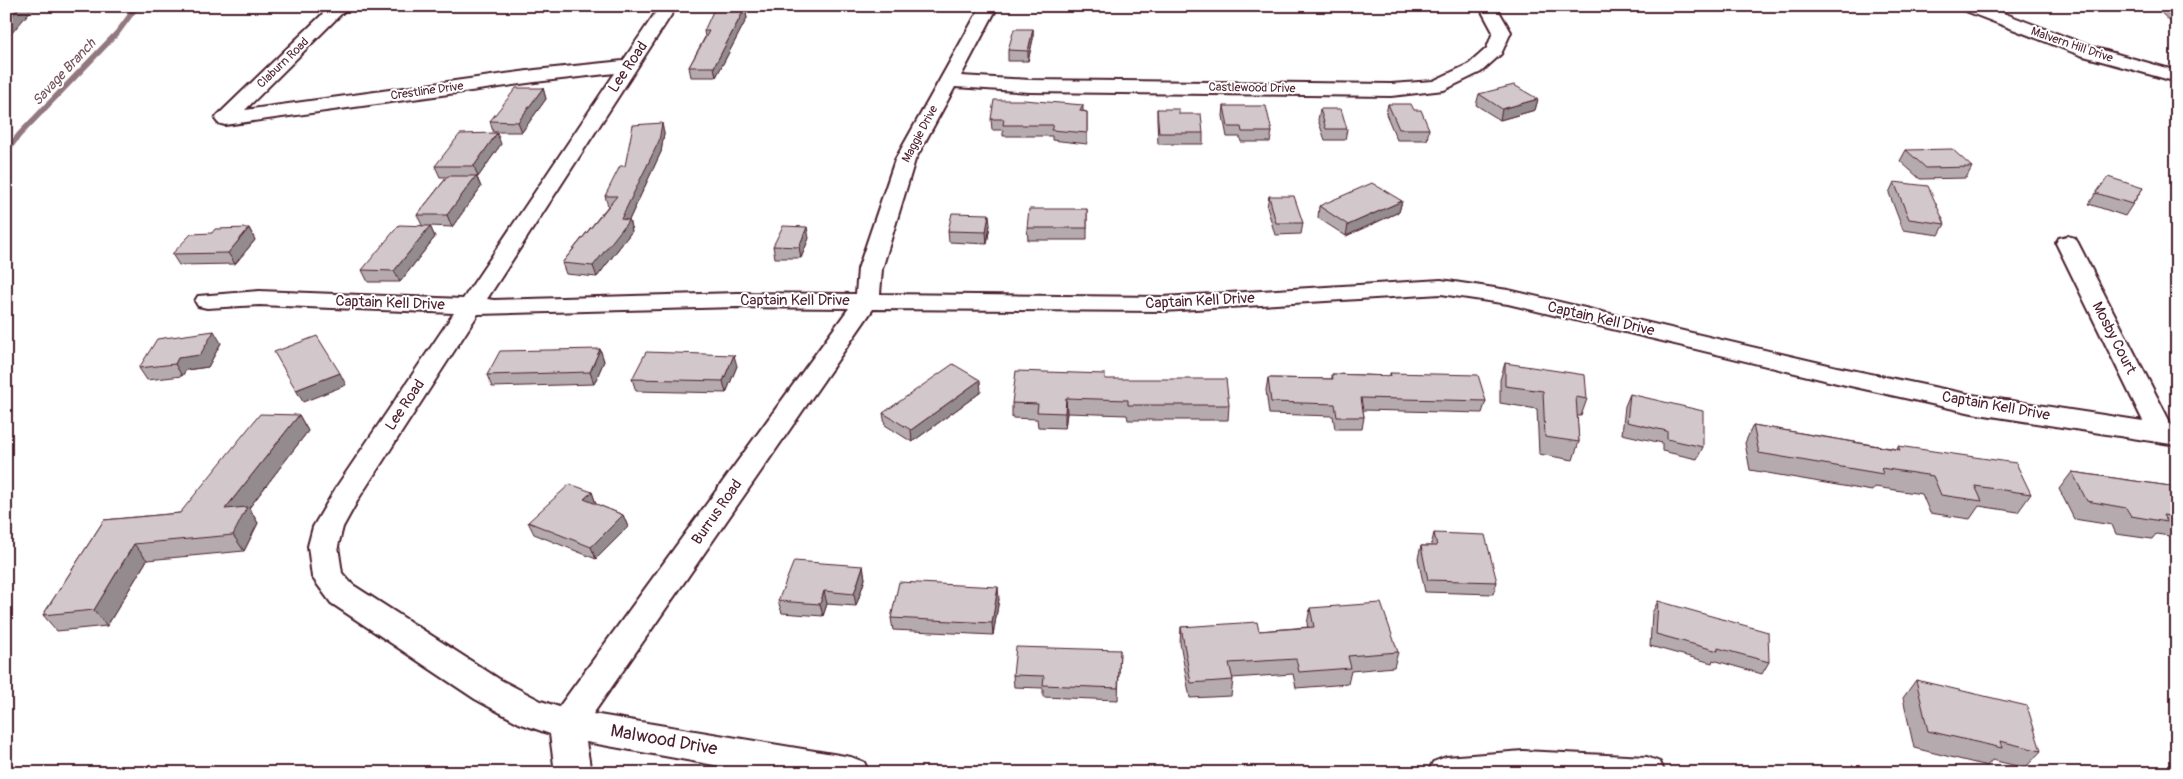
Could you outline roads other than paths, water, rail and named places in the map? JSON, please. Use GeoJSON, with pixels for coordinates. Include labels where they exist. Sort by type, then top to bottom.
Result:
{"type":"FeatureCollection","features":[{"type":"Feature","properties":{"kind":"street","name":"Claburn Road"},"geometry":{"type":"LineString","coordinates":[[225,119],[340,6]]}},
{"type":"Feature","properties":{"kind":"street","name":"Lee Road"},"geometry":{"type":"LineString","coordinates":[[566,724],[531,713],[487,689],[342,594],[326,577],[324,546],[328,527],[347,493],[669,6]]}},
{"type":"Feature","properties":{"kind":"street","name":"Maggie Drive"},"geometry":{"type":"LineString","coordinates":[[867,300],[870,269],[905,160],[990,6]]}},
{"type":"Feature","properties":{"kind":"street","name":"Castlewood Drive"},"geometry":{"type":"LineString","coordinates":[[950,81],[1030,86],[1362,90],[1391,90],[1436,86],[1475,68],[1495,50],[1502,32],[1487,6]]}},
{"type":"Feature","properties":{"kind":"street","name":"Malvern Hill Drive"},"geometry":{"type":"LineString","coordinates":[[1970,6],[2086,51],[2177,78]]}},
{"type":"Feature","properties":{"kind":"street","name":"Crestline Drive"},"geometry":{"type":"LineString","coordinates":[[225,119],[526,77],[629,66]]}},
{"type":"Feature","properties":{"kind":"street","name":"Mosby Court"},"geometry":{"type":"LineString","coordinates":[[2067,243],[2169,435]]}},
{"type":"Feature","properties":{"kind":"street","name":"Captain Kell Drive"},"geometry":{"type":"LineString","coordinates":[[207,301],[259,298],[471,307],[736,300],[1163,304],[1308,294],[1441,288],[1508,297],[1837,375],[1972,404],[2169,435]]}},
{"type":"Feature","properties":{"kind":"street","name":"Burrus Road"},"geometry":{"type":"LineString","coordinates":[[566,724],[867,300]]}},
{"type":"Feature","properties":{"kind":"street"},"geometry":{"type":"LineString","coordinates":[[566,724],[573,773]]}},
{"type":"Feature","properties":{"kind":"street","name":"Malwood Drive"},"geometry":{"type":"LineString","coordinates":[[566,724],[851,773]]}},
{"type":"Feature","properties":{"kind":"street"},"geometry":{"type":"LineString","coordinates":[[1446,773],[1523,768],[1647,773]]}},
{"type":"Feature","properties":{"kind":"waterway","name":"Savage Branch"},"geometry":{"type":"LineString","coordinates":[[6,152],[19,135],[118,32],[137,6]]}}]}
